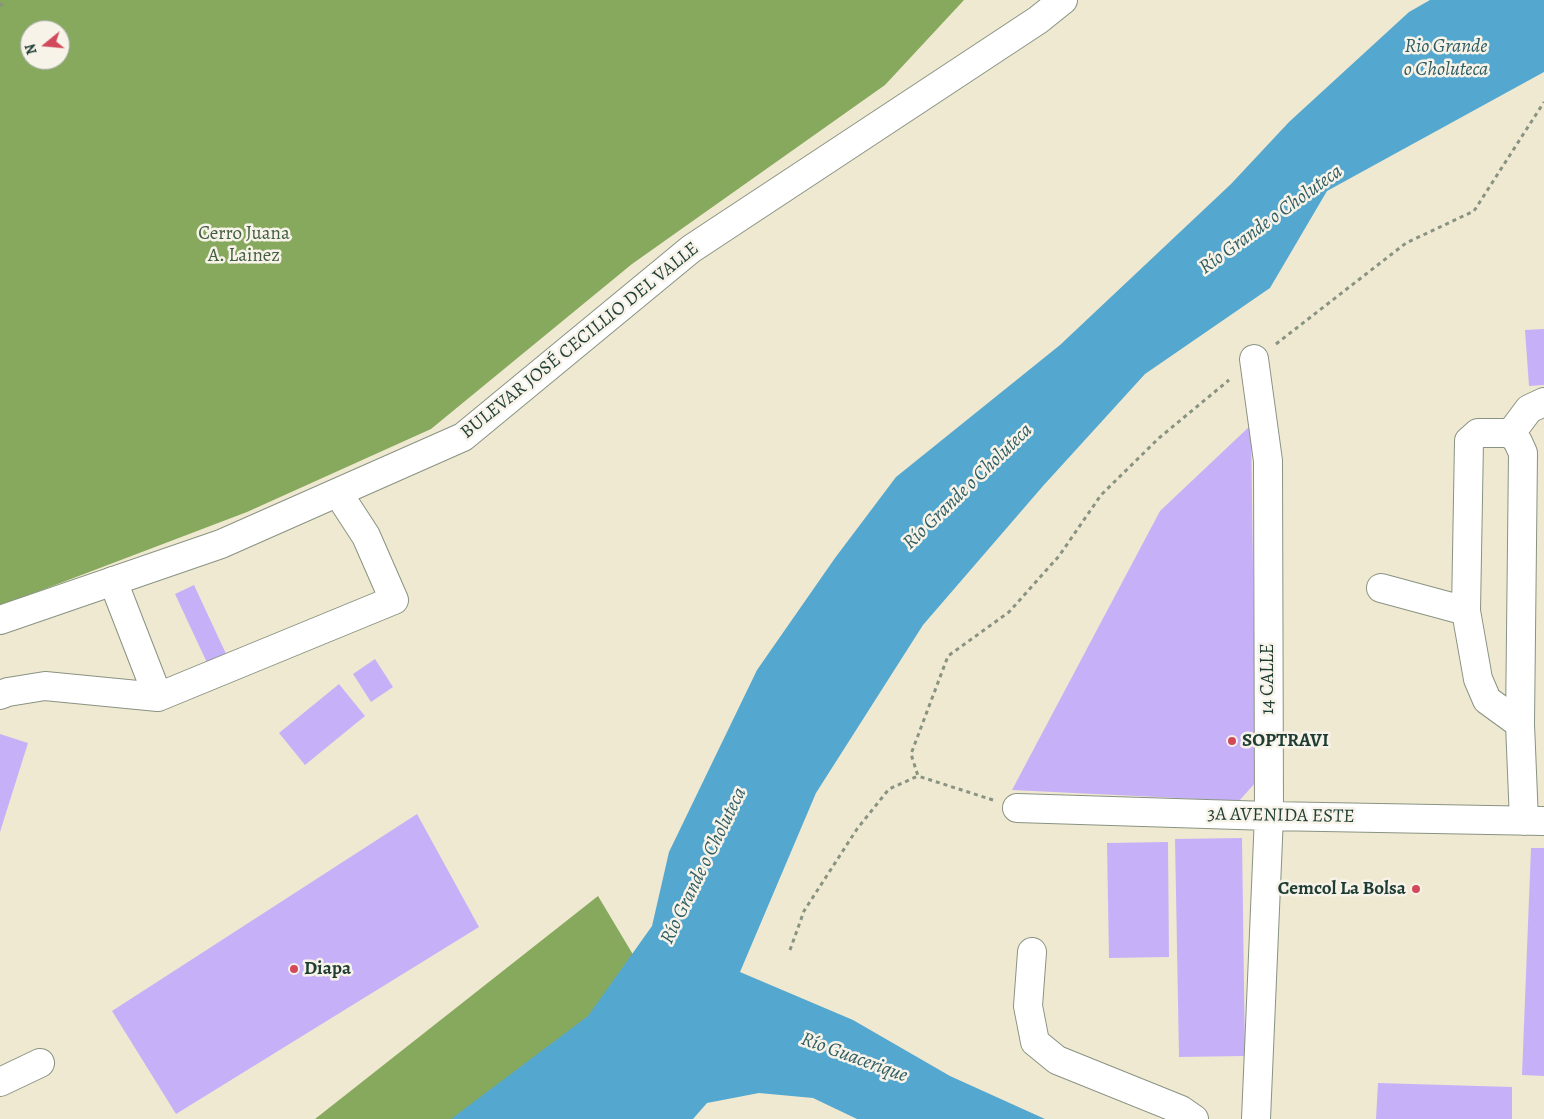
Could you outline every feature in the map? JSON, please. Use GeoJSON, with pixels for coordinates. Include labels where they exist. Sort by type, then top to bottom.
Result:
{"type":"FeatureCollection","features":[{"type":"Feature","properties":{"kind":"main road","name":"BULEVAR JOSÉ CECILLIO DEL VALLE"},"geometry":{"type":"LineString","coordinates":[[0,620],[221,544],[463,437],[691,249],[1045,10],[1063,0]]}},
{"type":"Feature","properties":{"kind":"main road","name":"14 CALLE"},"geometry":{"type":"LineString","coordinates":[[1254,359],[1268,462],[1269,816],[1256,1119]]}},
{"type":"Feature","properties":{"kind":"main road"},"geometry":{"type":"LineString","coordinates":[[1511,433],[1529,410],[1544,402]]}},
{"type":"Feature","properties":{"kind":"main road"},"geometry":{"type":"LineString","coordinates":[[1511,433],[1478,433],[1469,441],[1466,611],[1478,679],[1487,700],[1520,724]]}},
{"type":"Feature","properties":{"kind":"main road"},"geometry":{"type":"LineString","coordinates":[[1511,433],[1518,442],[1523,454],[1520,724],[1534,821]]}},
{"type":"Feature","properties":{"kind":"main road"},"geometry":{"type":"LineString","coordinates":[[0,695],[45,686],[158,697],[394,600],[366,536],[338,493]]}},
{"type":"Feature","properties":{"kind":"main road"},"geometry":{"type":"LineString","coordinates":[[113,581],[158,697]]}},
{"type":"Feature","properties":{"kind":"main road"},"geometry":{"type":"LineString","coordinates":[[1381,588],[1466,611]]}},
{"type":"Feature","properties":{"kind":"main road","name":"3A AVENIDA ESTE"},"geometry":{"type":"LineString","coordinates":[[1018,808],[1269,816],[1534,821]]}},
{"type":"Feature","properties":{"kind":"main road"},"geometry":{"type":"LineString","coordinates":[[1032,952],[1028,1006],[1035,1042],[1057,1060],[1181,1110],[1194,1119]]}},
{"type":"Feature","properties":{"kind":"main road"},"geometry":{"type":"LineString","coordinates":[[0,1082],[40,1063]]}},
{"type":"Feature","properties":{"kind":"path"},"geometry":{"type":"LineString","coordinates":[[0,6],[5,0]]}},
{"type":"Feature","properties":{"kind":"path"},"geometry":{"type":"LineString","coordinates":[[918,776],[911,754],[948,656],[1009,612],[1059,556],[1101,495],[1159,438],[1254,359],[1406,243],[1474,211],[1544,102]]}},
{"type":"Feature","properties":{"kind":"path"},"geometry":{"type":"LineString","coordinates":[[790,950],[804,912],[857,829],[889,789],[918,776],[1018,808]]}},
{"type":"Feature","properties":{"kind":"green space","name":"Cerro Juana A. Lainez"},"geometry":{"type":"Polygon","coordinates":[[[0,0],[964,0],[885,85],[632,264],[431,429],[247,512],[0,606],[0,0]]]}},
{"type":"Feature","properties":{"kind":"green space"},"geometry":{"type":"Polygon","coordinates":[[[598,896],[647,978],[471,1119],[315,1119],[598,896]]]}},
{"type":"Feature","properties":{"kind":"water","name":"Rio Grande o Choluteca"},"geometry":{"type":"Polygon","coordinates":[[[1430,0],[1544,0],[1544,72],[1327,191],[1270,288],[1145,374],[1043,486],[923,625],[816,793],[740,972],[853,1020],[950,1076],[1045,1119],[857,1119],[813,1098],[759,1093],[707,1103],[693,1119],[451,1119],[588,1016],[652,926],[669,852],[757,670],[835,558],[896,477],[1060,345],[1231,184],[1289,122],[1409,12],[1430,0]]]}},
{"type":"Feature","properties":{"kind":"building"},"geometry":{"type":"Polygon","coordinates":[[[1544,329],[1544,385],[1529,386],[1525,330],[1544,329]]]}},
{"type":"Feature","properties":{"kind":"building"},"geometry":{"type":"Polygon","coordinates":[[[1251,425],[1256,782],[1239,801],[1012,790],[1160,511],[1251,425]]]}},
{"type":"Feature","properties":{"kind":"building"},"geometry":{"type":"Polygon","coordinates":[[[194,585],[228,658],[209,667],[175,594],[194,585]]]}},
{"type":"Feature","properties":{"kind":"building"},"geometry":{"type":"Polygon","coordinates":[[[375,659],[393,687],[371,702],[353,674],[375,659]]]}},
{"type":"Feature","properties":{"kind":"building"},"geometry":{"type":"Polygon","coordinates":[[[339,684],[365,716],[305,765],[279,733],[339,684]]]}},
{"type":"Feature","properties":{"kind":"building"},"geometry":{"type":"Polygon","coordinates":[[[0,734],[28,743],[0,832],[0,734]]]}},
{"type":"Feature","properties":{"kind":"building","name":"Diapa"},"geometry":{"type":"Polygon","coordinates":[[[417,814],[479,927],[176,1114],[112,1011],[417,814]]]}},
{"type":"Feature","properties":{"kind":"building"},"geometry":{"type":"Polygon","coordinates":[[[1242,838],[1245,1056],[1179,1057],[1175,839],[1242,838]]]}},
{"type":"Feature","properties":{"kind":"building"},"geometry":{"type":"Polygon","coordinates":[[[1168,842],[1169,957],[1109,958],[1107,843],[1168,842]]]}},
{"type":"Feature","properties":{"kind":"building"},"geometry":{"type":"Polygon","coordinates":[[[1531,848],[1544,848],[1544,1076],[1522,1075],[1531,848]]]}},
{"type":"Feature","properties":{"kind":"building"},"geometry":{"type":"Polygon","coordinates":[[[1378,1083],[1512,1087],[1512,1119],[1376,1119],[1378,1083]]]}},
{"type":"Feature","properties":{"kind":"place","name":"SOPTRAVI"},"geometry":{"type":"Point","coordinates":[1232,741]}},
{"type":"Feature","properties":{"kind":"place","name":"Cemcol La Bolsa"},"geometry":{"type":"Point","coordinates":[1416,889]}},
{"type":"Feature","properties":{"kind":"place","name":"Diapa"},"geometry":{"type":"Point","coordinates":[294,969]}},
{"type":"Feature","properties":{"kind":"water label","name":"Río Grande o Choluteca"},"geometry":{"type":"Point","coordinates":[1271,220]}},
{"type":"Feature","properties":{"kind":"water label","name":"Río Grande o Choluteca"},"geometry":{"type":"Point","coordinates":[968,487]}},
{"type":"Feature","properties":{"kind":"water label","name":"Río Grande o Choluteca"},"geometry":{"type":"Point","coordinates":[704,866]}},
{"type":"Feature","properties":{"kind":"water label","name":"Río Guacerique"},"geometry":{"type":"Point","coordinates":[854,1058]}}]}
